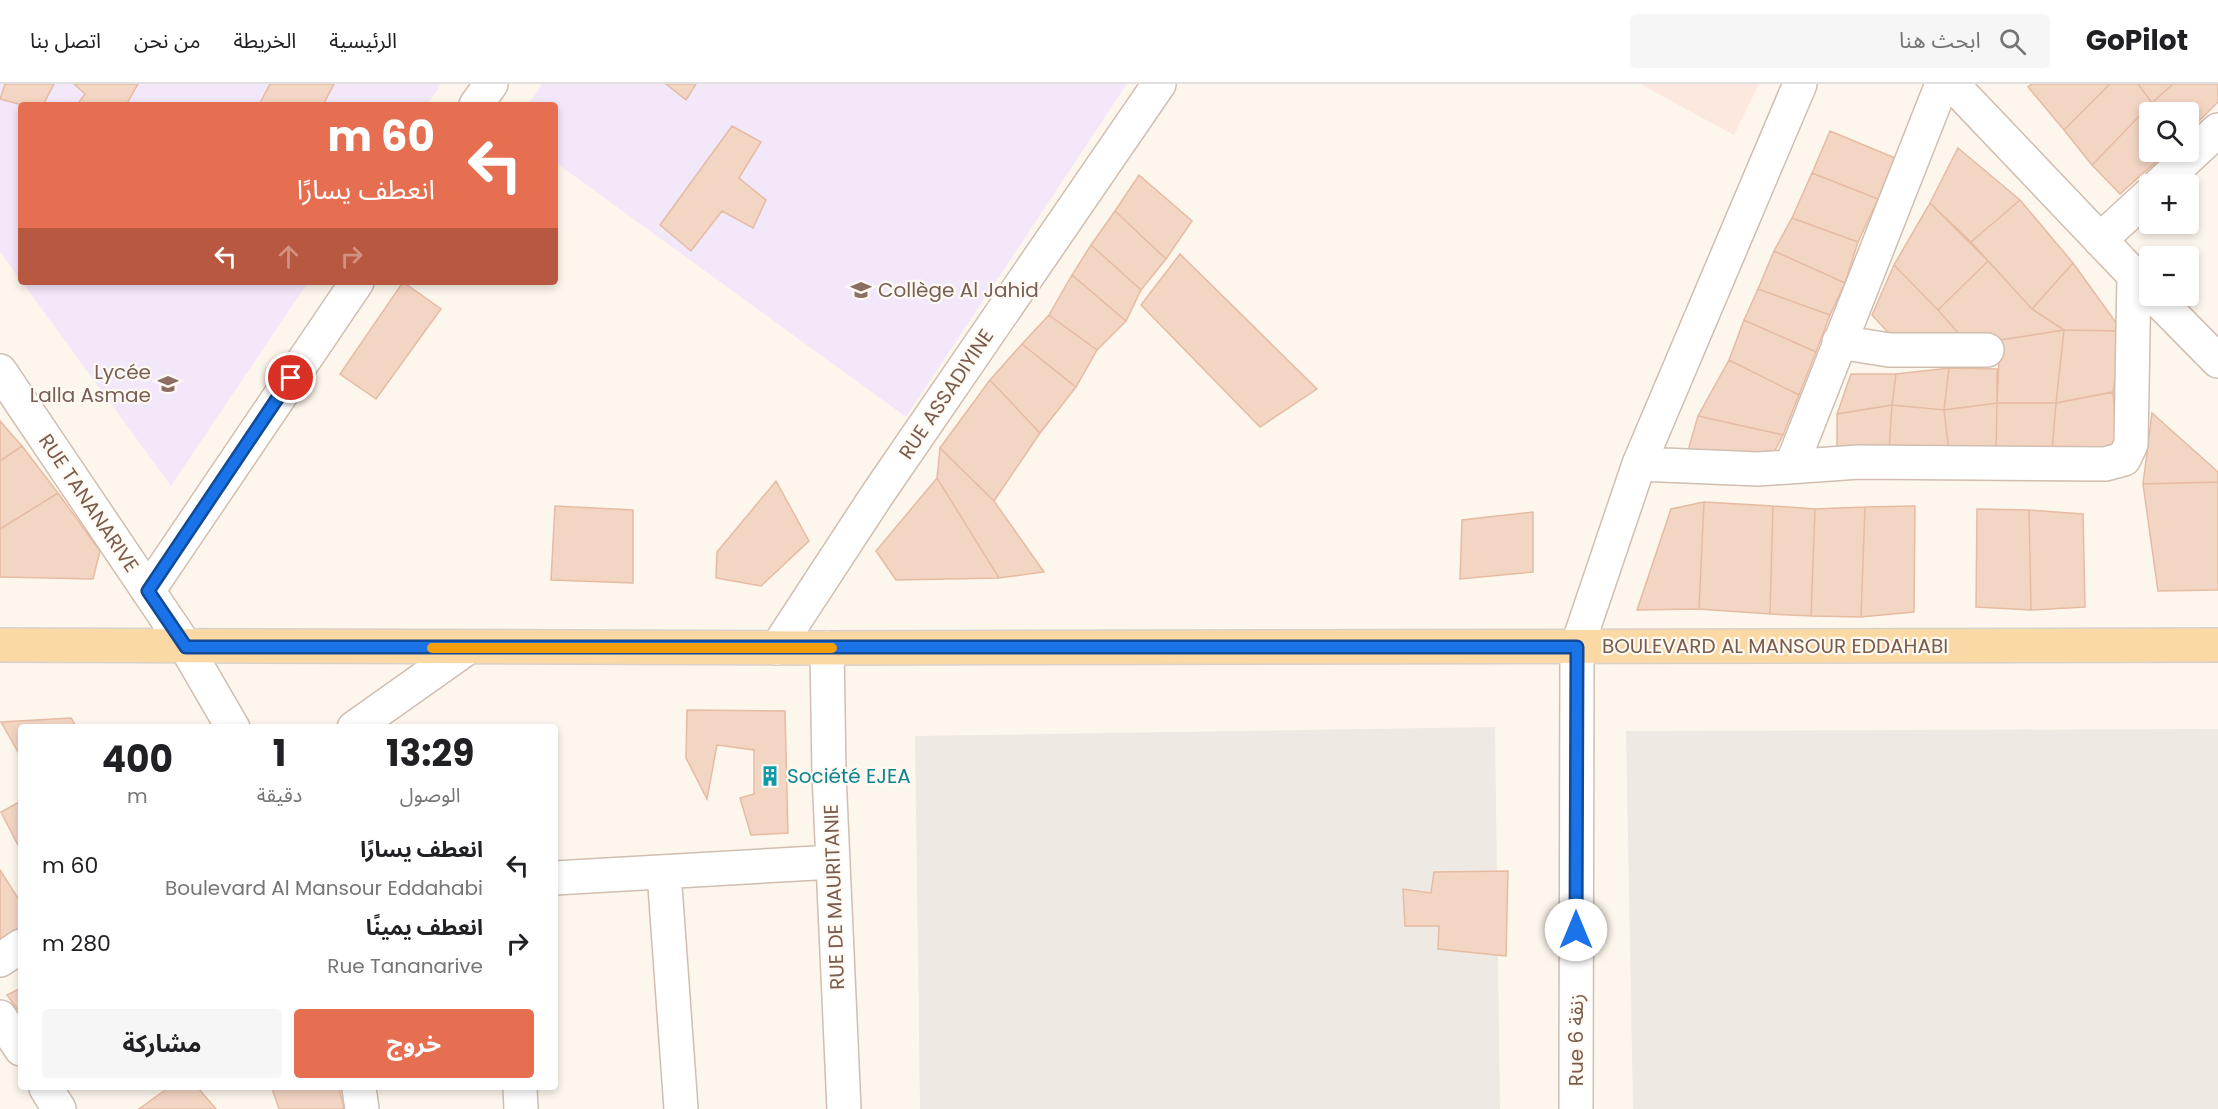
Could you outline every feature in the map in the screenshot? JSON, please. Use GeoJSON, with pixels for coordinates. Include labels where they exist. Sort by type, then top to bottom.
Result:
{"type":"FeatureCollection","features":[{"type":"Feature","properties":{"kind":"main road","name":"BOULEVARD AL MANSOUR EDDAHABI"},"geometry":{"type":"LineString","coordinates":[[0,645],[827,648],[2218,645]]}},
{"type":"Feature","properties":{"kind":"street"},"geometry":{"type":"LineString","coordinates":[[478,102],[491,84]]}},
{"type":"Feature","properties":{"kind":"street","name":"RUE ASSADIYINE"},"geometry":{"type":"LineString","coordinates":[[777,648],[877,495],[1159,84]]}},
{"type":"Feature","properties":{"kind":"street","name":"Rue 6 زنقة"},"geometry":{"type":"LineString","coordinates":[[1576,1109],[1577,647],[1639,464],[1800,84]]}},
{"type":"Feature","properties":{"kind":"street"},"geometry":{"type":"LineString","coordinates":[[1791,466],[1942,84]]}},
{"type":"Feature","properties":{"kind":"street"},"geometry":{"type":"LineString","coordinates":[[1952,84],[2139,280]]}},
{"type":"Feature","properties":{"kind":"street"},"geometry":{"type":"LineString","coordinates":[[2171,174],[2218,130]]}},
{"type":"Feature","properties":{"kind":"street"},"geometry":{"type":"LineString","coordinates":[[2100,240],[2139,204]]}},
{"type":"Feature","properties":{"kind":"street"},"geometry":{"type":"LineString","coordinates":[[148,591],[355,285]]}},
{"type":"Feature","properties":{"kind":"street"},"geometry":{"type":"LineString","coordinates":[[1639,464],[1758,469],[1859,462],[2105,464],[2124,459],[2131,444],[2144,306]]}},
{"type":"Feature","properties":{"kind":"street"},"geometry":{"type":"LineString","coordinates":[[2164,306],[2218,362]]}},
{"type":"Feature","properties":{"kind":"street"},"geometry":{"type":"LineString","coordinates":[[1839,342],[1889,350],[1987,350]]}},
{"type":"Feature","properties":{"kind":"street","name":"RUE TANANARIVE"},"geometry":{"type":"LineString","coordinates":[[0,371],[186,647],[231,724]]}},
{"type":"Feature","properties":{"kind":"street"},"geometry":{"type":"LineString","coordinates":[[360,724],[467,648]]}},
{"type":"Feature","properties":{"kind":"street","name":"RUE DE MAURITANIE"},"geometry":{"type":"LineString","coordinates":[[827,648],[833,862],[844,1109]]}},
{"type":"Feature","properties":{"kind":"street"},"geometry":{"type":"LineString","coordinates":[[558,878],[833,862]]}},
{"type":"Feature","properties":{"kind":"street"},"geometry":{"type":"LineString","coordinates":[[664,872],[681,1109]]}},
{"type":"Feature","properties":{"kind":"street"},"geometry":{"type":"LineString","coordinates":[[0,960],[18,948]]}},
{"type":"Feature","properties":{"kind":"street"},"geometry":{"type":"LineString","coordinates":[[0,1017],[18,1044]]}},
{"type":"Feature","properties":{"kind":"street"},"geometry":{"type":"LineString","coordinates":[[47,1090],[59,1109]]}},
{"type":"Feature","properties":{"kind":"street"},"geometry":{"type":"LineString","coordinates":[[359,1090],[362,1109]]}},
{"type":"Feature","properties":{"kind":"street"},"geometry":{"type":"LineString","coordinates":[[520,1090],[521,1109]]}},
{"type":"Feature","properties":{"kind":"shaded area"},"geometry":{"type":"Polygon","coordinates":[[[0,84],[441,84],[429,102],[18,102],[18,277],[0,252],[0,84]]]}},
{"type":"Feature","properties":{"kind":"shaded area","name":"Collège Al Jahid"},"geometry":{"type":"Polygon","coordinates":[[[542,84],[1127,84],[906,417],[558,164],[558,102],[530,102],[542,84]]]}},
{"type":"Feature","properties":{"kind":"shaded area"},"geometry":{"type":"Polygon","coordinates":[[[1640,84],[1759,84],[1734,135],[1640,84]]]}},
{"type":"Feature","properties":{"kind":"shaded area","name":"Lycée Lalla Asmae"},"geometry":{"type":"Polygon","coordinates":[[[24,285],[306,285],[171,486],[24,285]]]}},
{"type":"Feature","properties":{"kind":"shaded area"},"geometry":{"type":"Polygon","coordinates":[[[1495,727],[1500,1109],[920,1109],[915,736],[1495,727]]]}},
{"type":"Feature","properties":{"kind":"shaded area"},"geometry":{"type":"Polygon","coordinates":[[[2218,729],[2218,1109],[1633,1109],[1626,731],[2218,729]]]}},
{"type":"Feature","properties":{"kind":"building"},"geometry":{"type":"Polygon","coordinates":[[[5,84],[54,84],[45,102],[18,102],[18,104],[0,99],[5,84]]]}},
{"type":"Feature","properties":{"kind":"building"},"geometry":{"type":"Polygon","coordinates":[[[74,84],[138,84],[128,102],[79,102],[85,94],[74,84]]]}},
{"type":"Feature","properties":{"kind":"building"},"geometry":{"type":"Polygon","coordinates":[[[270,84],[334,84],[325,102],[261,102],[270,84]]]}},
{"type":"Feature","properties":{"kind":"building"},"geometry":{"type":"Polygon","coordinates":[[[666,84],[696,84],[686,100],[666,84]]]}},
{"type":"Feature","properties":{"kind":"building"},"geometry":{"type":"Polygon","coordinates":[[[2032,84],[2110,84],[2064,130],[2028,87],[2032,84]]]}},
{"type":"Feature","properties":{"kind":"building"},"geometry":{"type":"Polygon","coordinates":[[[2110,84],[2138,84],[2151,102],[2139,102],[2139,116],[2092,165],[2064,130],[2110,84]]]}},
{"type":"Feature","properties":{"kind":"building"},"geometry":{"type":"Polygon","coordinates":[[[2138,84],[2173,84],[2153,102],[2138,84]]]}},
{"type":"Feature","properties":{"kind":"building"},"geometry":{"type":"Polygon","coordinates":[[[2173,84],[2218,84],[2218,102],[2199,121],[2199,102],[2153,102],[2173,84]]]}},
{"type":"Feature","properties":{"kind":"building"},"geometry":{"type":"Polygon","coordinates":[[[2139,116],[2139,162],[2156,162],[2142,174],[2139,174],[2139,177],[2120,194],[2092,165],[2139,116]]]}},
{"type":"Feature","properties":{"kind":"building"},"geometry":{"type":"Polygon","coordinates":[[[732,126],[761,142],[739,178],[766,200],[753,228],[722,211],[691,251],[660,225],[732,126]]]}},
{"type":"Feature","properties":{"kind":"building"},"geometry":{"type":"Polygon","coordinates":[[[1830,131],[1895,158],[1878,199],[1812,173],[1830,131]]]}},
{"type":"Feature","properties":{"kind":"building"},"geometry":{"type":"Polygon","coordinates":[[[1958,148],[2020,200],[1971,242],[1930,203],[1958,148]]]}},
{"type":"Feature","properties":{"kind":"building"},"geometry":{"type":"Polygon","coordinates":[[[1812,173],[1878,199],[1858,242],[1792,218],[1812,173]]]}},
{"type":"Feature","properties":{"kind":"building"},"geometry":{"type":"Polygon","coordinates":[[[1139,175],[1192,221],[1166,259],[1115,211],[1139,175]]]}},
{"type":"Feature","properties":{"kind":"building"},"geometry":{"type":"Polygon","coordinates":[[[2020,200],[2073,263],[2032,309],[1971,242],[2020,200]]]}},
{"type":"Feature","properties":{"kind":"building"},"geometry":{"type":"Polygon","coordinates":[[[1930,203],[1988,261],[1938,310],[1894,265],[1930,203]]]}},
{"type":"Feature","properties":{"kind":"building"},"geometry":{"type":"Polygon","coordinates":[[[1115,211],[1166,259],[1141,290],[1091,245],[1115,211]]]}},
{"type":"Feature","properties":{"kind":"building"},"geometry":{"type":"Polygon","coordinates":[[[1792,218],[1858,242],[1845,283],[1774,251],[1792,218]]]}},
{"type":"Feature","properties":{"kind":"building"},"geometry":{"type":"Polygon","coordinates":[[[1091,245],[1141,290],[1126,321],[1072,275],[1091,245]]]}},
{"type":"Feature","properties":{"kind":"building"},"geometry":{"type":"Polygon","coordinates":[[[1774,251],[1845,283],[1830,315],[1758,289],[1774,251]]]}},
{"type":"Feature","properties":{"kind":"building"},"geometry":{"type":"Polygon","coordinates":[[[1180,254],[1317,389],[1260,427],[1141,305],[1180,254]]]}},
{"type":"Feature","properties":{"kind":"building"},"geometry":{"type":"Polygon","coordinates":[[[1988,261],[2032,309],[2064,330],[1969,345],[1938,310],[1988,261]]]}},
{"type":"Feature","properties":{"kind":"building"},"geometry":{"type":"Polygon","coordinates":[[[2073,263],[2122,331],[2064,330],[2032,309],[2073,263]]]}},
{"type":"Feature","properties":{"kind":"building"},"geometry":{"type":"Polygon","coordinates":[[[1894,265],[1969,345],[1897,342],[1872,315],[1894,265]]]}},
{"type":"Feature","properties":{"kind":"building"},"geometry":{"type":"Polygon","coordinates":[[[1072,275],[1126,321],[1097,350],[1049,315],[1072,275]]]}},
{"type":"Feature","properties":{"kind":"building"},"geometry":{"type":"Polygon","coordinates":[[[401,285],[407,285],[441,309],[376,399],[340,374],[401,285]]]}},
{"type":"Feature","properties":{"kind":"building"},"geometry":{"type":"Polygon","coordinates":[[[1758,289],[1830,315],[1816,352],[1744,320],[1758,289]]]}},
{"type":"Feature","properties":{"kind":"building"},"geometry":{"type":"Polygon","coordinates":[[[1049,315],[1097,350],[1076,387],[1022,344],[1049,315]]]}},
{"type":"Feature","properties":{"kind":"building"},"geometry":{"type":"Polygon","coordinates":[[[1744,320],[1816,352],[1799,395],[1729,360],[1744,320]]]}},
{"type":"Feature","properties":{"kind":"building"},"geometry":{"type":"Polygon","coordinates":[[[2064,330],[2122,331],[2113,392],[2056,403],[2064,330]]]}},
{"type":"Feature","properties":{"kind":"building"},"geometry":{"type":"Polygon","coordinates":[[[2064,330],[2056,403],[1997,403],[2000,340],[2064,330]]]}},
{"type":"Feature","properties":{"kind":"building"},"geometry":{"type":"Polygon","coordinates":[[[1022,344],[1076,387],[1040,433],[990,380],[1022,344]]]}},
{"type":"Feature","properties":{"kind":"building"},"geometry":{"type":"Polygon","coordinates":[[[1729,360],[1799,395],[1783,435],[1698,416],[1729,360]]]}},
{"type":"Feature","properties":{"kind":"building"},"geometry":{"type":"Polygon","coordinates":[[[1949,368],[1944,410],[1892,405],[1896,374],[1949,368]]]}},
{"type":"Feature","properties":{"kind":"building"},"geometry":{"type":"Polygon","coordinates":[[[1949,368],[1997,369],[1997,403],[1944,410],[1949,368]]]}},
{"type":"Feature","properties":{"kind":"building"},"geometry":{"type":"Polygon","coordinates":[[[1851,374],[1896,374],[1892,405],[1837,414],[1851,374]]]}},
{"type":"Feature","properties":{"kind":"building"},"geometry":{"type":"Polygon","coordinates":[[[990,380],[1040,433],[994,501],[940,448],[990,380]]]}},
{"type":"Feature","properties":{"kind":"building"},"geometry":{"type":"Polygon","coordinates":[[[2113,392],[2118,453],[2052,451],[2056,403],[2113,392]]]}},
{"type":"Feature","properties":{"kind":"building"},"geometry":{"type":"Polygon","coordinates":[[[1997,403],[1996,451],[1949,452],[1944,410],[1997,403]]]}},
{"type":"Feature","properties":{"kind":"building"},"geometry":{"type":"Polygon","coordinates":[[[1997,403],[2056,403],[2052,451],[1996,451],[1997,403]]]}},
{"type":"Feature","properties":{"kind":"building"},"geometry":{"type":"Polygon","coordinates":[[[1892,405],[1889,451],[1837,455],[1837,414],[1892,405]]]}},
{"type":"Feature","properties":{"kind":"building"},"geometry":{"type":"Polygon","coordinates":[[[1892,405],[1944,410],[1949,452],[1889,451],[1892,405]]]}},
{"type":"Feature","properties":{"kind":"building"},"geometry":{"type":"Polygon","coordinates":[[[2152,413],[2218,472],[2218,482],[2143,484],[2152,413]]]}},
{"type":"Feature","properties":{"kind":"building"},"geometry":{"type":"Polygon","coordinates":[[[1698,416],[1783,435],[1769,462],[1687,454],[1698,416]]]}},
{"type":"Feature","properties":{"kind":"building"},"geometry":{"type":"Polygon","coordinates":[[[0,421],[22,446],[0,461],[0,421]]]}},
{"type":"Feature","properties":{"kind":"building"},"geometry":{"type":"Polygon","coordinates":[[[22,446],[58,493],[0,529],[0,461],[22,446]]]}},
{"type":"Feature","properties":{"kind":"building"},"geometry":{"type":"Polygon","coordinates":[[[940,448],[994,501],[1044,572],[999,578],[937,478],[940,448]]]}},
{"type":"Feature","properties":{"kind":"building"},"geometry":{"type":"Polygon","coordinates":[[[937,478],[999,578],[896,580],[876,551],[937,478]]]}},
{"type":"Feature","properties":{"kind":"building"},"geometry":{"type":"Polygon","coordinates":[[[776,481],[809,541],[761,586],[716,578],[717,552],[776,481]]]}},
{"type":"Feature","properties":{"kind":"building"},"geometry":{"type":"Polygon","coordinates":[[[2218,482],[2218,590],[2158,591],[2143,484],[2218,482]]]}},
{"type":"Feature","properties":{"kind":"building"},"geometry":{"type":"Polygon","coordinates":[[[58,493],[100,551],[93,579],[0,577],[0,529],[58,493]]]}},
{"type":"Feature","properties":{"kind":"building"},"geometry":{"type":"Polygon","coordinates":[[[1704,502],[1773,506],[1770,614],[1699,609],[1704,502]]]}},
{"type":"Feature","properties":{"kind":"building"},"geometry":{"type":"Polygon","coordinates":[[[1704,502],[1699,609],[1637,610],[1671,509],[1704,502]]]}},
{"type":"Feature","properties":{"kind":"building"},"geometry":{"type":"Polygon","coordinates":[[[555,506],[633,510],[633,583],[551,580],[555,506]]]}},
{"type":"Feature","properties":{"kind":"building"},"geometry":{"type":"Polygon","coordinates":[[[1773,506],[1815,509],[1811,616],[1770,614],[1773,506]]]}},
{"type":"Feature","properties":{"kind":"building"},"geometry":{"type":"Polygon","coordinates":[[[1915,506],[1914,612],[1861,617],[1865,507],[1915,506]]]}},
{"type":"Feature","properties":{"kind":"building"},"geometry":{"type":"Polygon","coordinates":[[[1865,507],[1861,617],[1811,616],[1815,509],[1865,507]]]}},
{"type":"Feature","properties":{"kind":"building"},"geometry":{"type":"Polygon","coordinates":[[[1977,509],[2029,510],[2031,610],[1976,607],[1977,509]]]}},
{"type":"Feature","properties":{"kind":"building"},"geometry":{"type":"Polygon","coordinates":[[[2029,510],[2083,514],[2085,607],[2031,610],[2029,510]]]}},
{"type":"Feature","properties":{"kind":"building"},"geometry":{"type":"Polygon","coordinates":[[[1533,512],[1533,572],[1460,579],[1462,520],[1533,512]]]}},
{"type":"Feature","properties":{"kind":"building","name":"Société EJEA"},"geometry":{"type":"Polygon","coordinates":[[[687,710],[785,711],[788,833],[751,835],[740,798],[754,794],[754,750],[717,745],[707,799],[686,758],[687,710]]]}},
{"type":"Feature","properties":{"kind":"building"},"geometry":{"type":"Polygon","coordinates":[[[71,718],[75,724],[18,724],[18,752],[1,722],[71,718]]]}},
{"type":"Feature","properties":{"kind":"building"},"geometry":{"type":"Polygon","coordinates":[[[18,803],[18,845],[1,812],[18,803]]]}},
{"type":"Feature","properties":{"kind":"building"},"geometry":{"type":"Polygon","coordinates":[[[0,870],[18,898],[18,928],[0,942],[0,870]]]}},
{"type":"Feature","properties":{"kind":"building"},"geometry":{"type":"Polygon","coordinates":[[[1508,871],[1506,956],[1438,949],[1439,926],[1405,926],[1403,889],[1431,893],[1434,872],[1508,871]]]}},
{"type":"Feature","properties":{"kind":"building"},"geometry":{"type":"Polygon","coordinates":[[[18,990],[18,1010],[7,995],[18,990]]]}},
{"type":"Feature","properties":{"kind":"building"},"geometry":{"type":"Polygon","coordinates":[[[165,1090],[200,1090],[216,1109],[139,1109],[165,1090]]]}},
{"type":"Feature","properties":{"kind":"building"},"geometry":{"type":"Polygon","coordinates":[[[273,1090],[339,1090],[344,1109],[279,1109],[273,1090]]]}},
{"type":"Feature","properties":{"kind":"slow traffic"},"geometry":{"type":"LineString","coordinates":[[432,648],[832,648]]}},
{"type":"Feature","properties":{"kind":"place","name":"Collège Al Jahid"},"geometry":{"type":"Point","coordinates":[861,290]}},
{"type":"Feature","properties":{"kind":"place","name":"Lycée Lalla Asmae"},"geometry":{"type":"Point","coordinates":[168,384]}},
{"type":"Feature","properties":{"kind":"place","name":"Société EJEA"},"geometry":{"type":"Point","coordinates":[770,776]}},
{"type":"Feature","properties":{"kind":"route"},"geometry":{"type":"LineString","coordinates":[[291,378],[148,591],[186,647],[1577,647],[1576,930]]}}]}
